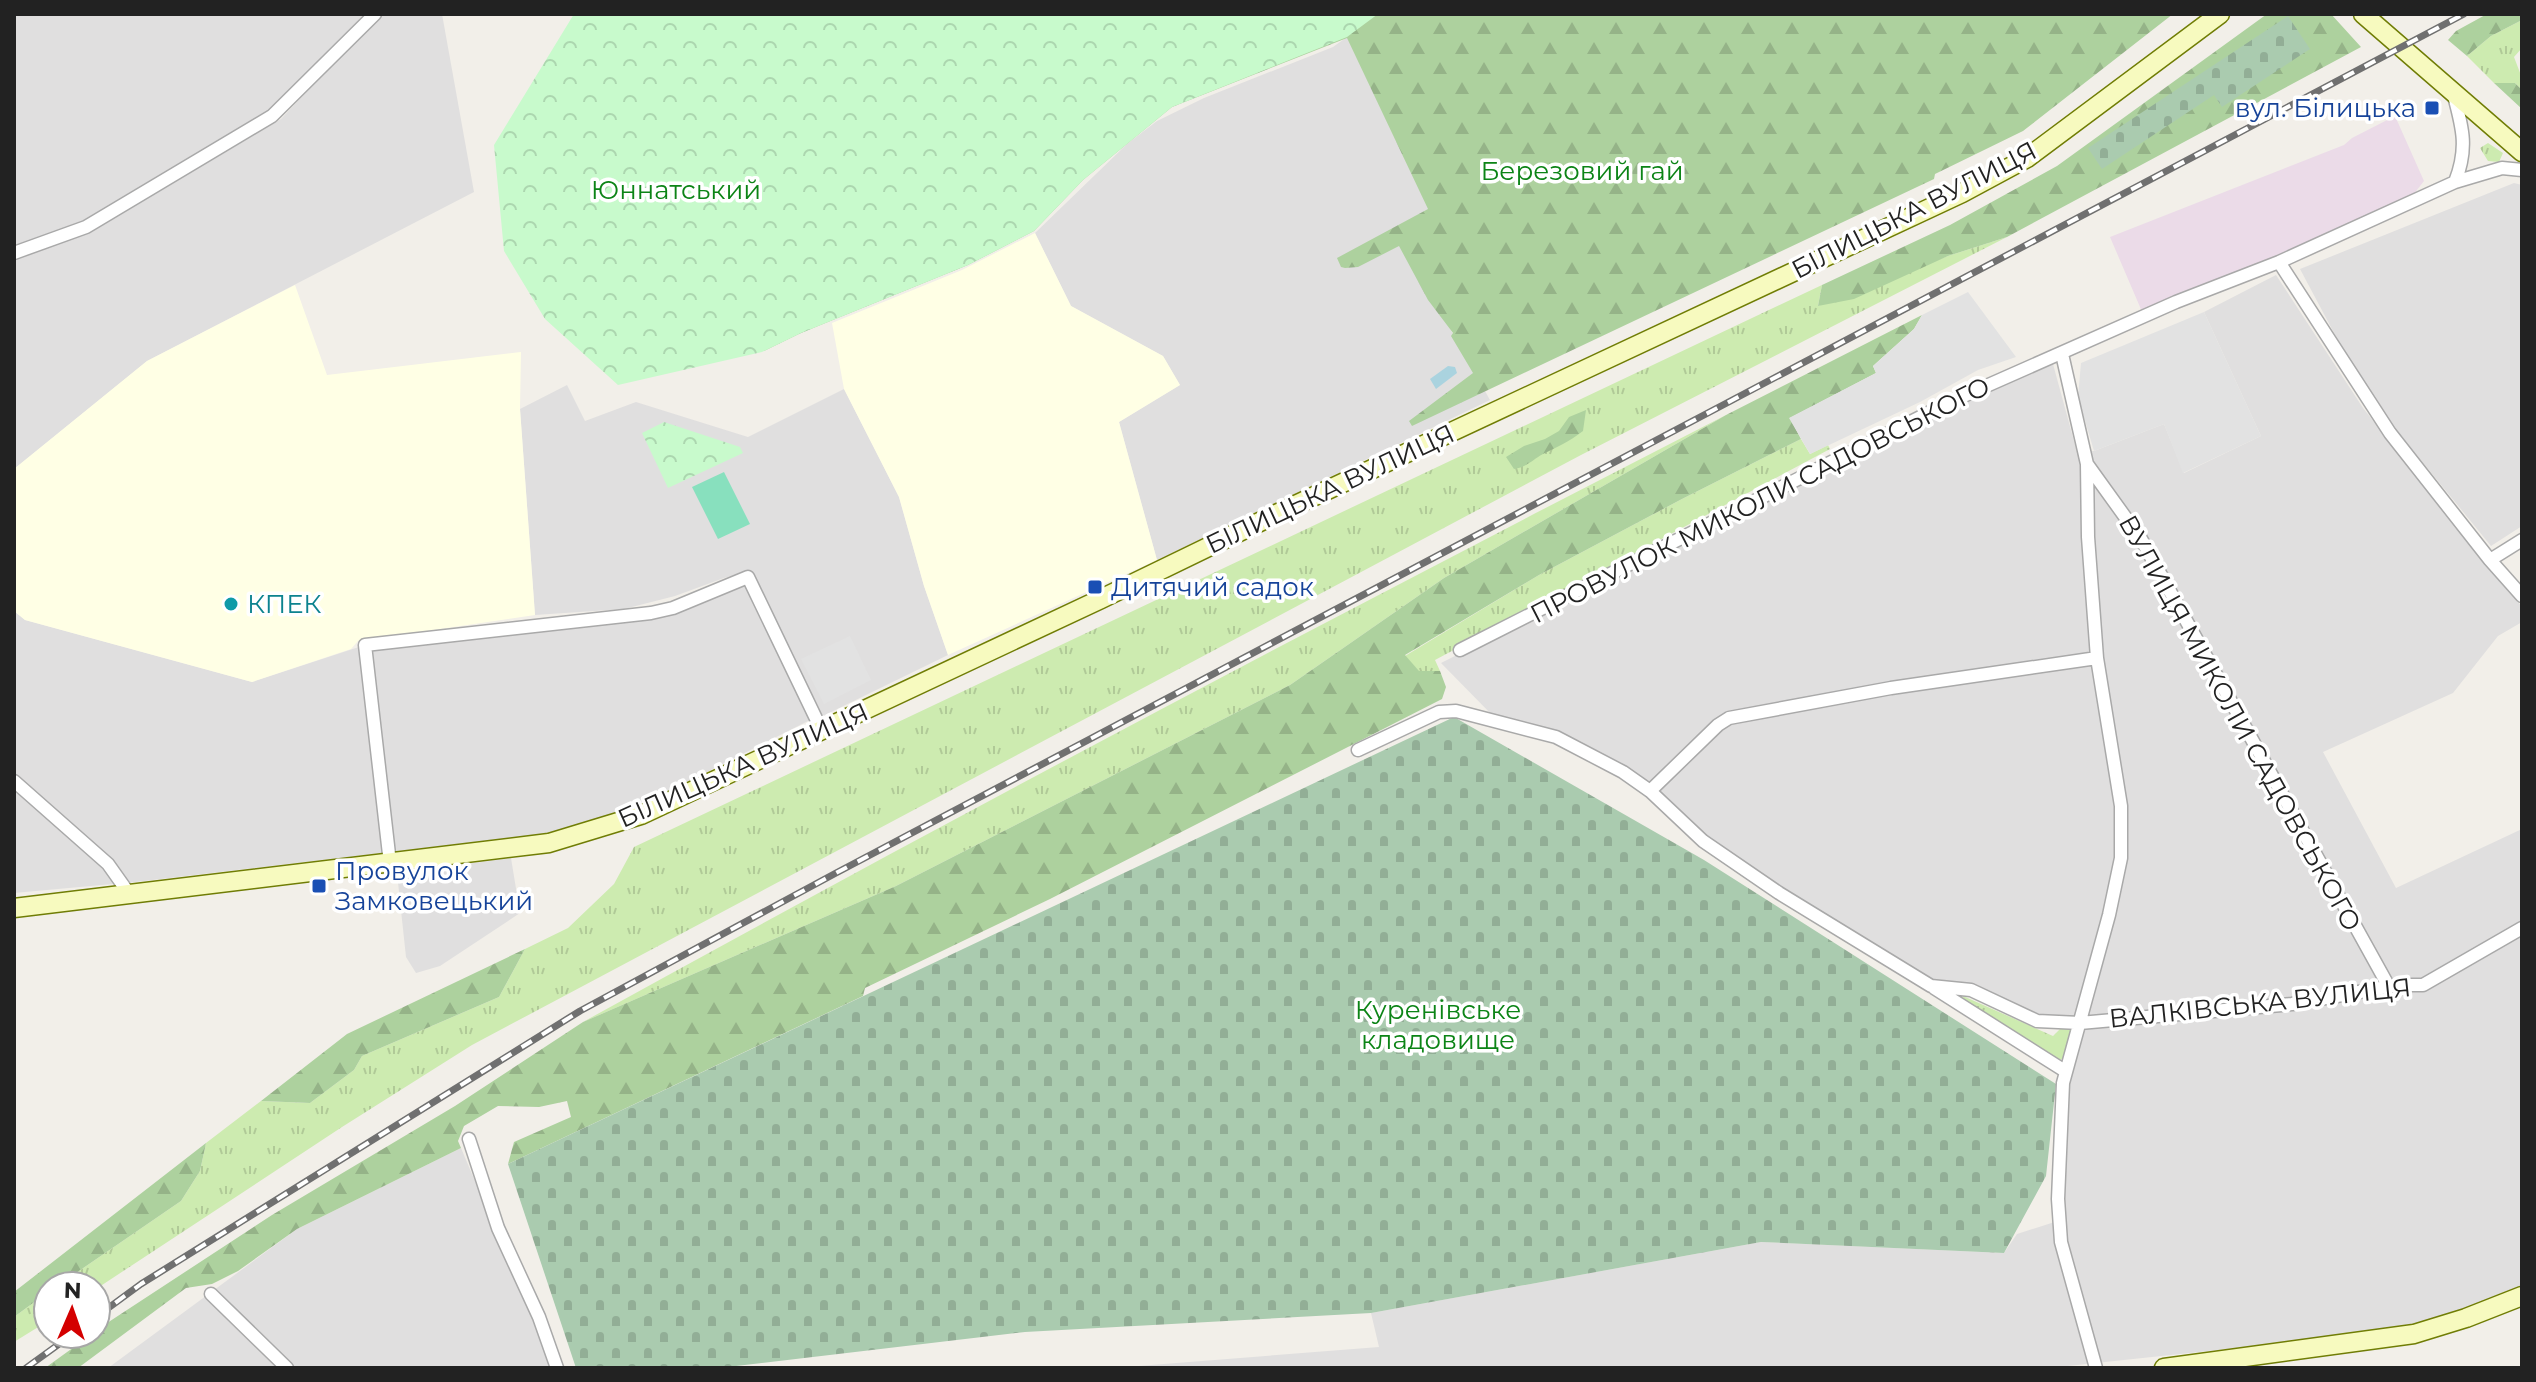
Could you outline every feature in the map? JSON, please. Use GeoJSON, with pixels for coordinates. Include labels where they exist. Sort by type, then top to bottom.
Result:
{"type":"FeatureCollection","features":[{"type":"Feature","properties":{"kind":"main road","name":"БІЛИЦЬКА ВУЛИЦЯ"},"geometry":{"type":"LineString","coordinates":[[14,908],[549,843],[641,815],[1962,193],[2027,158],[2220,14]]}},
{"type":"Feature","properties":{"kind":"main road"},"geometry":{"type":"LineString","coordinates":[[2363,14],[2522,152]]}},
{"type":"Feature","properties":{"kind":"main road"},"geometry":{"type":"LineString","coordinates":[[2164,1368],[2414,1334],[2522,1296]]}},
{"type":"Feature","properties":{"kind":"street"},"geometry":{"type":"LineString","coordinates":[[14,253],[86,227],[272,116],[375,14]]}},
{"type":"Feature","properties":{"kind":"street"},"geometry":{"type":"LineString","coordinates":[[2454,96],[2464,148],[2463,163],[2455,182]]}},
{"type":"Feature","properties":{"kind":"street"},"geometry":{"type":"LineString","coordinates":[[2096,1368],[2061,1242],[2058,1199],[2065,1071],[2109,915],[2121,858],[2120,792],[2097,658],[2088,537],[2087,464],[2062,354],[2176,302],[2279,262],[2455,182],[2502,168],[2522,170]]}},
{"type":"Feature","properties":{"kind":"street"},"geometry":{"type":"LineString","coordinates":[[2279,262],[2390,433],[2522,596]]}},
{"type":"Feature","properties":{"kind":"street","name":"ПРОВУЛОК МИКОЛИ САДОВСЬКОГО"},"geometry":{"type":"LineString","coordinates":[[1460,650],[1950,402],[2062,354]]}},
{"type":"Feature","properties":{"kind":"street","name":"ВУЛИЦЯ МИКОЛИ САДОВСЬКОГО"},"geometry":{"type":"LineString","coordinates":[[2087,464],[2141,539],[2389,987]]}},
{"type":"Feature","properties":{"kind":"street"},"geometry":{"type":"LineString","coordinates":[[2490,560],[2522,540]]}},
{"type":"Feature","properties":{"kind":"street"},"geometry":{"type":"LineString","coordinates":[[390,863],[365,645],[651,613],[673,608],[748,577],[822,731]]}},
{"type":"Feature","properties":{"kind":"street"},"geometry":{"type":"LineString","coordinates":[[1650,791],[1729,718],[1891,688],[2097,658]]}},
{"type":"Feature","properties":{"kind":"street","name":"ВАЛКІВСЬКА ВУЛИЦЯ"},"geometry":{"type":"LineString","coordinates":[[1358,750],[1439,712],[1456,711],[1556,737],[1623,772],[1650,791],[1703,841],[1779,893],[1931,986],[1971,990],[2037,1021],[2080,1023],[2292,1004],[2389,987],[2423,985],[2522,928]]}},
{"type":"Feature","properties":{"kind":"street"},"geometry":{"type":"LineString","coordinates":[[14,781],[108,864],[130,895]]}},
{"type":"Feature","properties":{"kind":"street"},"geometry":{"type":"LineString","coordinates":[[1931,986],[2065,1071]]}},
{"type":"Feature","properties":{"kind":"street"},"geometry":{"type":"LineString","coordinates":[[469,1139],[498,1228],[539,1317],[557,1368]]}},
{"type":"Feature","properties":{"kind":"street"},"geometry":{"type":"LineString","coordinates":[[211,1294],[287,1368]]}},
{"type":"Feature","properties":{"kind":"shaded area"},"geometry":{"type":"Polygon","coordinates":[[[14,14],[365,14],[276,107],[86,222],[14,249],[14,14]]]}},
{"type":"Feature","properties":{"kind":"shaded area"},"geometry":{"type":"Polygon","coordinates":[[[380,14],[442,14],[474,192],[147,361],[14,469],[14,257],[89,233],[281,119],[380,14]]]}},
{"type":"Feature","properties":{"kind":"shaded area"},"geometry":{"type":"Polygon","coordinates":[[[1347,37],[1429,210],[1407,252],[1490,400],[1157,560],[1119,422],[1180,385],[1163,356],[1071,306],[1035,233],[1127,144],[1157,121],[1204,98],[1333,47],[1347,37]]]}},
{"type":"Feature","properties":{"kind":"shaded area"},"geometry":{"type":"Polygon","coordinates":[[[2395,116],[2424,181],[2409,200],[2143,314],[2110,237],[2344,145],[2395,116]]]}},
{"type":"Feature","properties":{"kind":"shaded area"},"geometry":{"type":"Polygon","coordinates":[[[2514,183],[2522,185],[2522,526],[2491,546],[2366,393],[2300,269],[2514,183]]]}},
{"type":"Feature","properties":{"kind":"shaded area"},"geometry":{"type":"Polygon","coordinates":[[[1035,233],[1071,306],[1163,356],[1180,385],[1119,422],[1157,560],[948,655],[924,586],[899,497],[844,389],[832,323],[962,270],[1035,233]]]}},
{"type":"Feature","properties":{"kind":"shaded area"},"geometry":{"type":"Polygon","coordinates":[[[2276,275],[2363,408],[2522,607],[2522,622],[2498,636],[2453,693],[2323,752],[2396,888],[2522,829],[2522,1286],[2434,1321],[2255,1346],[2049,1368],[1113,1368],[1379,1347],[1371,1313],[1761,1242],[2004,1253],[2017,1234],[2064,1219],[2069,1073],[2085,1018],[2042,1017],[1931,982],[1704,839],[1626,771],[1494,717],[1441,663],[1946,409],[2053,364],[2077,452],[2094,451],[2164,424],[2184,473],[2261,436],[2204,312],[2276,275]]]}},
{"type":"Feature","properties":{"kind":"shaded area"},"geometry":{"type":"Polygon","coordinates":[[[295,285],[327,375],[521,352],[520,409],[535,615],[358,641],[351,649],[252,682],[25,620],[14,611],[14,469],[147,361],[295,285]]]}},
{"type":"Feature","properties":{"kind":"shaded area"},"geometry":{"type":"Polygon","coordinates":[[[1968,292],[2016,357],[1978,370],[1920,402],[1810,454],[1789,418],[1876,373],[1873,366],[1914,329],[1922,315],[1968,292]]]}},
{"type":"Feature","properties":{"kind":"shaded area"},"geometry":{"type":"Polygon","coordinates":[[[2204,312],[2261,436],[2183,473],[2164,424],[2094,451],[2078,397],[2081,363],[2204,312]]]}},
{"type":"Feature","properties":{"kind":"shaded area"},"geometry":{"type":"Polygon","coordinates":[[[567,385],[585,421],[636,402],[748,437],[844,389],[899,497],[924,586],[948,655],[823,716],[750,571],[624,609],[535,615],[520,409],[567,385]]]}},
{"type":"Feature","properties":{"kind":"shaded area"},"geometry":{"type":"Polygon","coordinates":[[[748,577],[804,695],[810,720],[677,787],[558,832],[135,882],[14,893],[14,611],[25,620],[252,682],[365,645],[667,610],[748,577]]]}},
{"type":"Feature","properties":{"kind":"shaded area"},"geometry":{"type":"Polygon","coordinates":[[[850,636],[871,680],[824,704],[801,659],[850,636]]]}},
{"type":"Feature","properties":{"kind":"shaded area"},"geometry":{"type":"Polygon","coordinates":[[[511,858],[520,913],[440,966],[416,973],[406,957],[397,873],[511,858]]]}},
{"type":"Feature","properties":{"kind":"shaded area"},"geometry":{"type":"Polygon","coordinates":[[[461,1148],[554,1368],[108,1368],[297,1229],[461,1148]]]}},
{"type":"Feature","properties":{"kind":"green space","name":"Юннатський"},"geometry":{"type":"Polygon","coordinates":[[[574,14],[1378,14],[1347,37],[1172,107],[1083,180],[1034,231],[968,265],[762,352],[618,385],[545,319],[504,251],[494,145],[574,14]]]}},
{"type":"Feature","properties":{"kind":"green space","name":"Березовий гай"},"geometry":{"type":"Polygon","coordinates":[[[1207,14],[2173,14],[2023,131],[1935,174],[1934,179],[1412,426],[1409,421],[1473,373],[1451,336],[1453,333],[1428,300],[1399,246],[1358,267],[1341,267],[1337,258],[1428,209],[1347,38],[1172,107],[1083,180],[1034,231],[968,265],[764,351],[719,264],[1207,14]]]}},
{"type":"Feature","properties":{"kind":"green space"},"geometry":{"type":"Polygon","coordinates":[[[2267,14],[2331,14],[2361,47],[2007,237],[1948,256],[1854,299],[1818,306],[1822,285],[1950,225],[2057,166],[2267,14]]]}},
{"type":"Feature","properties":{"kind":"green space"},"geometry":{"type":"Polygon","coordinates":[[[2487,14],[2522,14],[2522,20],[2491,36],[2467,56],[2448,40],[2456,31],[2487,14]]]}},
{"type":"Feature","properties":{"kind":"green space"},"geometry":{"type":"Polygon","coordinates":[[[2288,16],[2310,49],[2222,107],[2214,95],[2102,169],[2088,148],[2288,16]]]}},
{"type":"Feature","properties":{"kind":"green space"},"geometry":{"type":"Polygon","coordinates":[[[2522,20],[2522,48],[2514,57],[2522,78],[2522,90],[2515,83],[2494,83],[2467,56],[2491,36],[2522,20]]]}},
{"type":"Feature","properties":{"kind":"green space"},"geometry":{"type":"Polygon","coordinates":[[[2494,83],[2515,83],[2522,90],[2522,109],[2494,83]]]}},
{"type":"Feature","properties":{"kind":"green space"},"geometry":{"type":"Polygon","coordinates":[[[2488,143],[2503,153],[2499,162],[2488,161],[2480,148],[2488,143]]]}},
{"type":"Feature","properties":{"kind":"green space"},"geometry":{"type":"Polygon","coordinates":[[[2007,237],[1581,455],[472,1045],[112,1278],[112,1270],[80,1270],[181,1201],[200,1171],[206,1143],[261,1101],[310,1103],[354,1070],[362,1056],[499,997],[525,949],[568,928],[614,884],[634,847],[1822,285],[1818,306],[2007,237]]]}},
{"type":"Feature","properties":{"kind":"green space"},"geometry":{"type":"Polygon","coordinates":[[[1922,315],[1914,329],[1873,366],[1876,373],[1790,418],[1801,439],[1539,575],[1405,655],[1419,671],[1440,671],[1446,687],[1442,699],[1050,899],[865,988],[863,996],[508,1164],[514,1142],[571,1117],[567,1101],[539,1107],[498,1106],[464,1126],[458,1141],[461,1148],[297,1229],[238,1271],[212,1284],[186,1288],[112,1343],[112,1320],[272,1215],[455,1106],[583,1022],[896,886],[1290,685],[1444,578],[1726,415],[1922,315]]]}},
{"type":"Feature","properties":{"kind":"green space"},"geometry":{"type":"Polygon","coordinates":[[[1586,410],[1583,431],[1514,469],[1506,457],[1559,431],[1569,417],[1586,410]]]}},
{"type":"Feature","properties":{"kind":"green space"},"geometry":{"type":"Polygon","coordinates":[[[1726,415],[1444,578],[1290,685],[896,886],[583,1022],[1152,714],[1726,415]]]}},
{"type":"Feature","properties":{"kind":"green space"},"geometry":{"type":"Polygon","coordinates":[[[664,422],[740,447],[743,453],[668,488],[642,433],[664,422]]]}},
{"type":"Feature","properties":{"kind":"green space"},"geometry":{"type":"Polygon","coordinates":[[[1801,439],[1810,454],[1828,445],[1830,449],[1435,660],[1440,671],[1419,672],[1405,656],[1539,575],[1801,439]]]}},
{"type":"Feature","properties":{"kind":"green space"},"geometry":{"type":"Polygon","coordinates":[[[724,472],[750,524],[718,539],[692,487],[724,472]]]}},
{"type":"Feature","properties":{"kind":"green space","name":"Куренівське кладовище"},"geometry":{"type":"Polygon","coordinates":[[[1454,717],[1704,860],[2056,1084],[2046,1176],[2004,1253],[1761,1242],[1371,1313],[1025,1332],[719,1368],[576,1368],[508,1164],[1454,717]]]}},
{"type":"Feature","properties":{"kind":"green space"},"geometry":{"type":"Polygon","coordinates":[[[525,949],[499,997],[362,1056],[354,1070],[310,1103],[261,1101],[347,1034],[525,949]]]}},
{"type":"Feature","properties":{"kind":"green space"},"geometry":{"type":"Polygon","coordinates":[[[1963,996],[2053,1036],[2063,1026],[2070,1028],[2074,1034],[2064,1059],[2057,1060],[1961,999],[1963,996]]]}},
{"type":"Feature","properties":{"kind":"green space"},"geometry":{"type":"Polygon","coordinates":[[[206,1143],[200,1171],[181,1201],[80,1270],[42,1270],[206,1143]]]}},
{"type":"Feature","properties":{"kind":"green space"},"geometry":{"type":"Polygon","coordinates":[[[32,1278],[32,1304],[14,1317],[14,1292],[32,1278]]]}},
{"type":"Feature","properties":{"kind":"green space"},"geometry":{"type":"Polygon","coordinates":[[[32,1304],[32,1331],[14,1342],[14,1317],[32,1304]]]}},
{"type":"Feature","properties":{"kind":"green space"},"geometry":{"type":"Polygon","coordinates":[[[70,1350],[102,1350],[78,1368],[45,1368],[70,1350]]]}},
{"type":"Feature","properties":{"kind":"water"},"geometry":{"type":"Polygon","coordinates":[[[1448,366],[1455,367],[1457,373],[1436,389],[1430,379],[1448,366]]]}},
{"type":"Feature","properties":{"kind":"railway"},"geometry":{"type":"LineString","coordinates":[[112,1305],[141,1284],[580,1011],[2464,14]]}},
{"type":"Feature","properties":{"kind":"railway"},"geometry":{"type":"LineString","coordinates":[[26,1368],[51,1350]]}},
{"type":"Feature","properties":{"kind":"place","name":"вул. Білицька"},"geometry":{"type":"Point","coordinates":[2432,108]}},
{"type":"Feature","properties":{"kind":"place","name":"Дитячий садок"},"geometry":{"type":"Point","coordinates":[1095,587]}},
{"type":"Feature","properties":{"kind":"place","name":"КПЕК"},"geometry":{"type":"Point","coordinates":[231,604]}},
{"type":"Feature","properties":{"kind":"place","name":"Провулок Замковецький"},"geometry":{"type":"Point","coordinates":[319,886]}}]}
